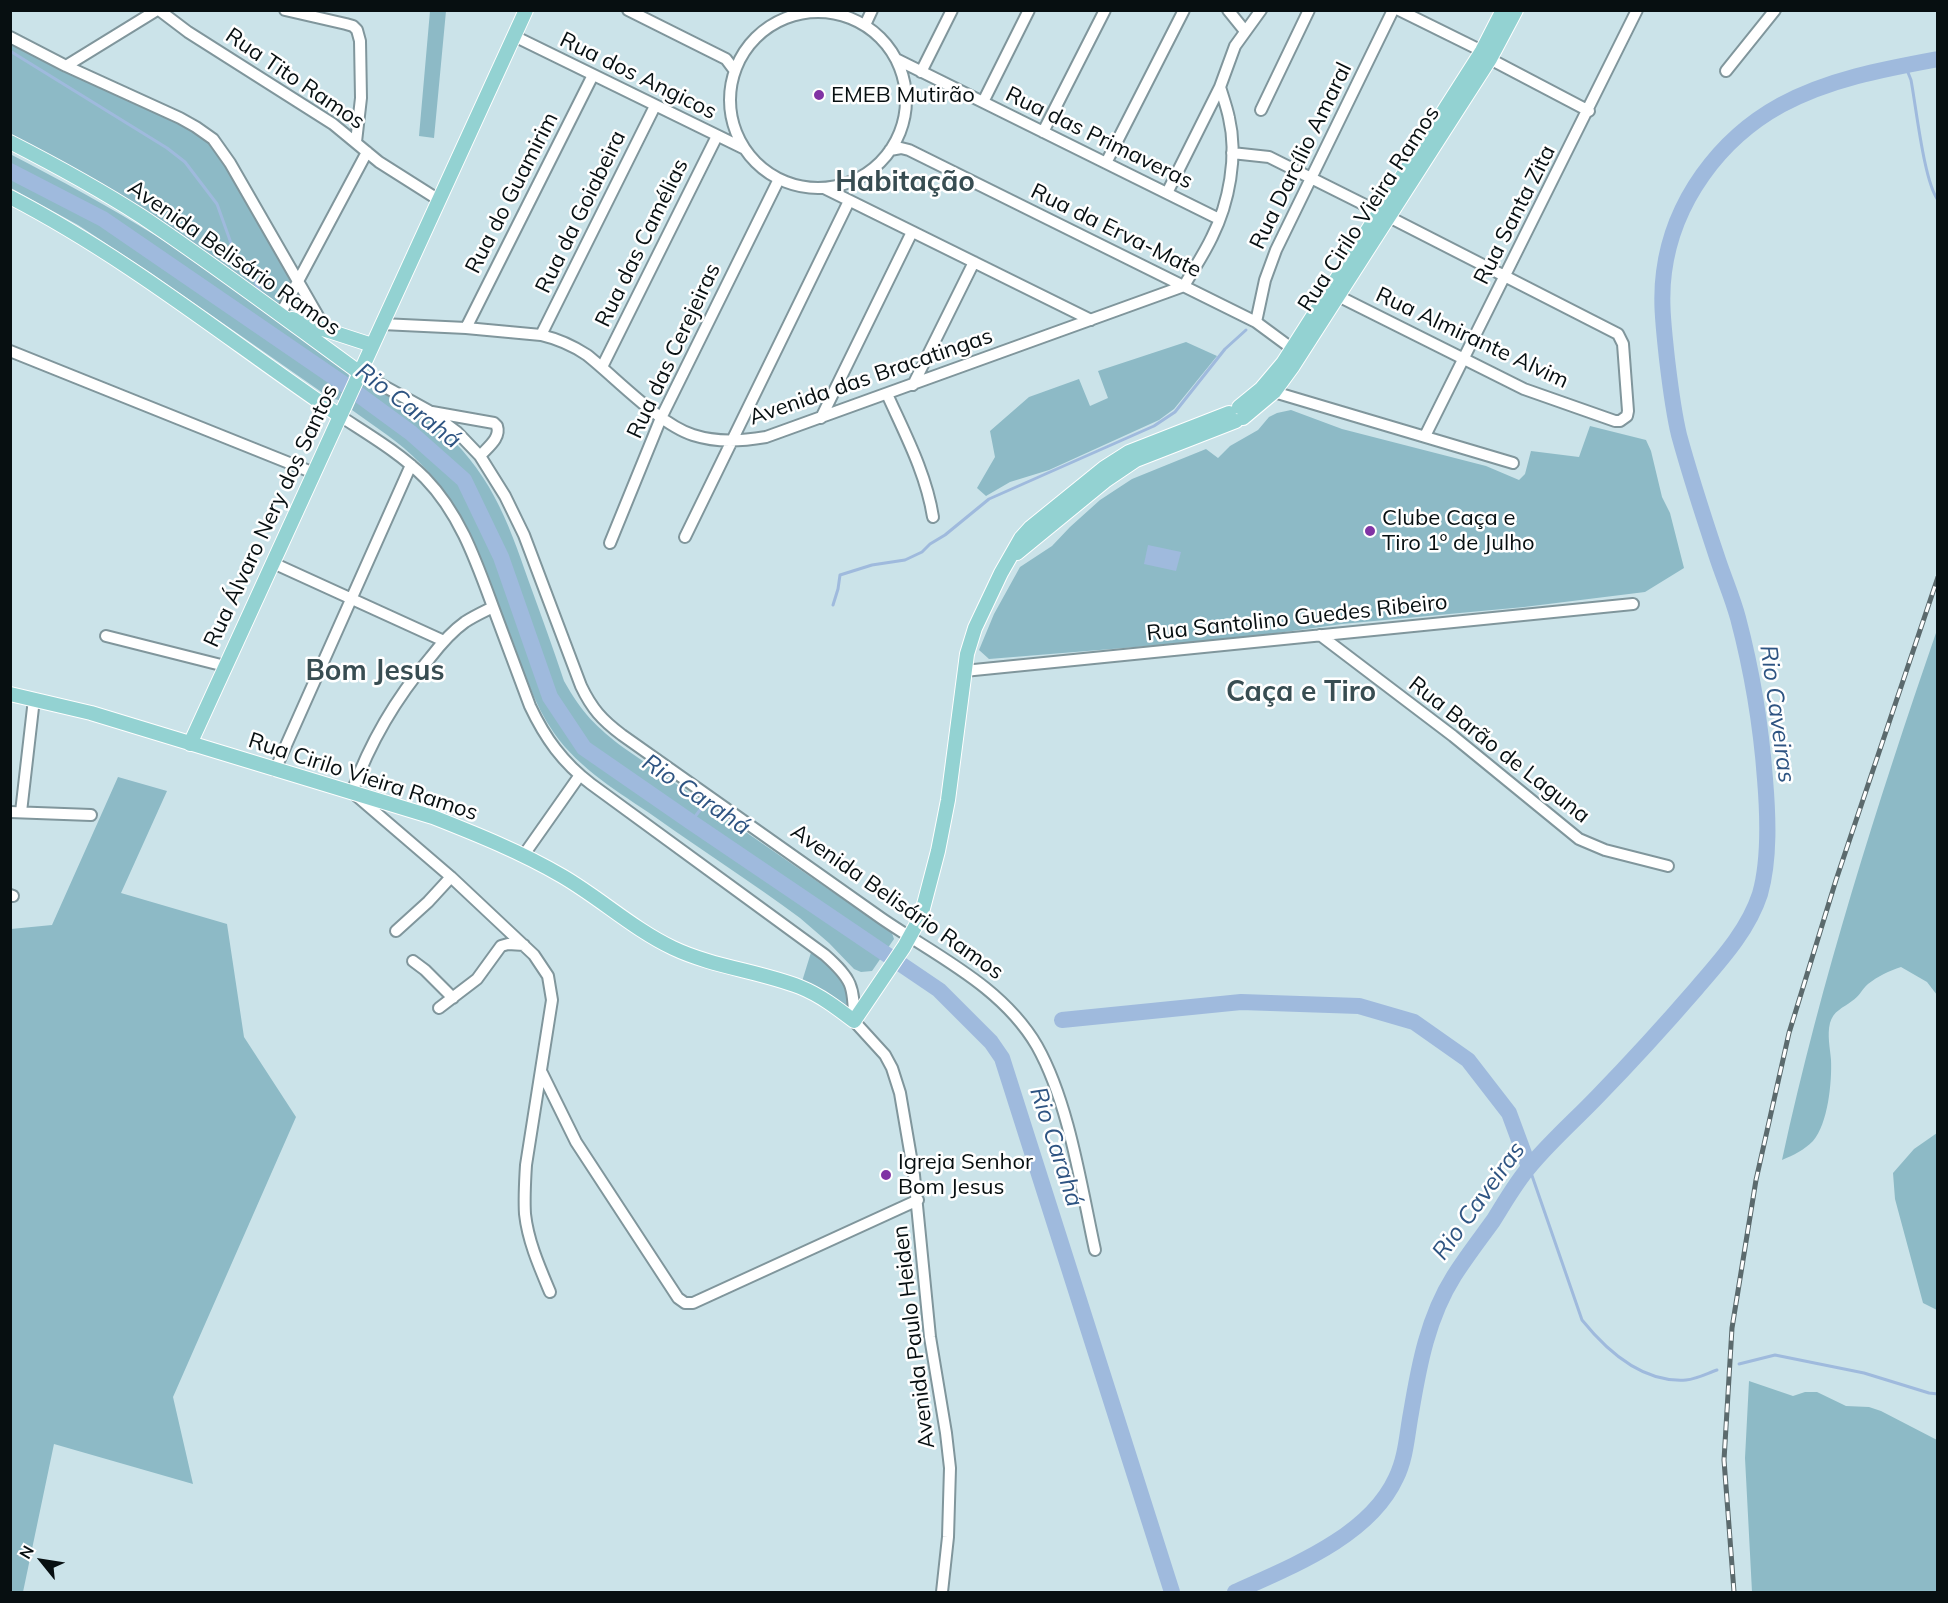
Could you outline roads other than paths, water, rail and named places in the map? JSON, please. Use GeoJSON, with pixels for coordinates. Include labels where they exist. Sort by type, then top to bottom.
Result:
{"type":"FeatureCollection","features":[{"type":"Feature","properties":{"kind":"main road","name":"Rua Álvaro Nery dos Santos"},"geometry":{"type":"LineString","coordinates":[[190,744],[526,10]]}},
{"type":"Feature","properties":{"kind":"main road","name":"Rua Cirilo Vieira Ramos"},"geometry":{"type":"LineString","coordinates":[[1486,55],[1503,10]]}},
{"type":"Feature","properties":{"kind":"main road","name":"Rua Cirilo Vieira Ramos"},"geometry":{"type":"LineString","coordinates":[[10,694],[92,713],[433,817],[562,875],[643,931],[672,948],[700,959],[800,987],[834,1005],[854,1021],[907,942],[924,907],[943,826],[952,774],[967,654],[975,628],[1008,560],[1105,481],[1131,463],[1237,415],[1274,392],[1297,351],[1516,10]]}},
{"type":"Feature","properties":{"kind":"main road","name":"Avenida Belisário Ramos"},"geometry":{"type":"LineString","coordinates":[[10,142],[65,170],[141,216],[280,315],[358,376]]}},
{"type":"Feature","properties":{"kind":"main road"},"geometry":{"type":"LineString","coordinates":[[10,197],[45,215],[104,251],[340,416]]}},
{"type":"Feature","properties":{"kind":"main road","name":"Rua Cirilo Vieira Ramos"},"geometry":{"type":"LineString","coordinates":[[1237,415],[1297,351],[1338,296],[1384,215]]}},
{"type":"Feature","properties":{"kind":"main road"},"geometry":{"type":"LineString","coordinates":[[280,315],[372,345]]}},
{"type":"Feature","properties":{"kind":"street"},"geometry":{"type":"LineString","coordinates":[[66,66],[158,10]]}},
{"type":"Feature","properties":{"kind":"street","name":"Rua Tito Ramos"},"geometry":{"type":"LineString","coordinates":[[158,10],[188,32],[333,124],[384,166],[439,200]]}},
{"type":"Feature","properties":{"kind":"street"},"geometry":{"type":"LineString","coordinates":[[285,10],[346,24],[357,30],[360,41],[361,98],[356,142]]}},
{"type":"Feature","properties":{"kind":"street"},"geometry":{"type":"LineString","coordinates":[[628,10],[726,59],[735,71]]}},
{"type":"Feature","properties":{"kind":"street"},"geometry":{"type":"LineString","coordinates":[[865,25],[872,10]]}},
{"type":"Feature","properties":{"kind":"street"},"geometry":{"type":"LineString","coordinates":[[921,72],[952,10]]}},
{"type":"Feature","properties":{"kind":"street"},"geometry":{"type":"LineString","coordinates":[[983,102],[1029,10]]}},
{"type":"Feature","properties":{"kind":"street"},"geometry":{"type":"LineString","coordinates":[[1043,132],[1105,10]]}},
{"type":"Feature","properties":{"kind":"street"},"geometry":{"type":"LineString","coordinates":[[1106,163],[1184,10]]}},
{"type":"Feature","properties":{"kind":"street"},"geometry":{"type":"LineString","coordinates":[[1228,10],[1245,31]]}},
{"type":"Feature","properties":{"kind":"street"},"geometry":{"type":"LineString","coordinates":[[1167,193],[1220,87],[1235,46],[1261,10]]}},
{"type":"Feature","properties":{"kind":"street"},"geometry":{"type":"LineString","coordinates":[[1261,110],[1310,10]]}},
{"type":"Feature","properties":{"kind":"street","name":"Rua Darcílio Amaral"},"geometry":{"type":"LineString","coordinates":[[1256,322],[1270,265],[1393,10]]}},
{"type":"Feature","properties":{"kind":"street"},"geometry":{"type":"LineString","coordinates":[[1400,10],[1589,111]]}},
{"type":"Feature","properties":{"kind":"street","name":"Rua Santa Zita"},"geometry":{"type":"LineString","coordinates":[[1425,436],[1589,111],[1637,10]]}},
{"type":"Feature","properties":{"kind":"street"},"geometry":{"type":"LineString","coordinates":[[1726,70],[1775,10]]}},
{"type":"Feature","properties":{"kind":"street"},"geometry":{"type":"LineString","coordinates":[[801,12],[835,14],[865,25],[883,40],[896,59],[905,83],[906,110],[899,135],[890,150],[868,173],[854,181],[824,188],[808,188],[779,179],[760,167],[745,150],[737,135],[730,104],[735,71],[750,45],[774,24],[801,12]]}},
{"type":"Feature","properties":{"kind":"street","name":"Rua dos Angicos"},"geometry":{"type":"LineString","coordinates":[[514,36],[745,150]]}},
{"type":"Feature","properties":{"kind":"street"},"geometry":{"type":"LineString","coordinates":[[10,37],[66,66],[180,118],[213,139],[230,163],[326,330]]}},
{"type":"Feature","properties":{"kind":"street"},"geometry":{"type":"LineString","coordinates":[[726,59],[741,58]]}},
{"type":"Feature","properties":{"kind":"street","name":"Rua das Primaveras"},"geometry":{"type":"LineString","coordinates":[[896,59],[1220,219]]}},
{"type":"Feature","properties":{"kind":"street","name":"Rua do Guamirim"},"geometry":{"type":"LineString","coordinates":[[465,328],[593,75]]}},
{"type":"Feature","properties":{"kind":"street"},"geometry":{"type":"LineString","coordinates":[[1184,286],[1220,219],[1228,188],[1232,153],[1229,119],[1220,87]]}},
{"type":"Feature","properties":{"kind":"street","name":"Rua da Goiabeira"},"geometry":{"type":"LineString","coordinates":[[541,335],[655,106]]}},
{"type":"Feature","properties":{"kind":"street","name":"Rua da Erva-Mate"},"geometry":{"type":"LineString","coordinates":[[899,135],[909,150]]}},
{"type":"Feature","properties":{"kind":"street","name":"Rua das Camélias"},"geometry":{"type":"LineString","coordinates":[[602,367],[717,136]]}},
{"type":"Feature","properties":{"kind":"street","name":"Rua da Erva-Mate"},"geometry":{"type":"LineString","coordinates":[[890,150],[901,148],[909,150],[1256,322],[1297,351]]}},
{"type":"Feature","properties":{"kind":"street"},"geometry":{"type":"LineString","coordinates":[[280,315],[368,152]]}},
{"type":"Feature","properties":{"kind":"street"},"geometry":{"type":"LineString","coordinates":[[1232,153],[1269,157],[1506,276]]}},
{"type":"Feature","properties":{"kind":"street","name":"Rua das Cerejeiras"},"geometry":{"type":"LineString","coordinates":[[610,543],[661,418],[779,179]]}},
{"type":"Feature","properties":{"kind":"street"},"geometry":{"type":"LineString","coordinates":[[824,188],[1091,320]]}},
{"type":"Feature","properties":{"kind":"street"},"geometry":{"type":"LineString","coordinates":[[685,537],[849,201]]}},
{"type":"Feature","properties":{"kind":"street"},"geometry":{"type":"LineString","coordinates":[[821,418],[912,232]]}},
{"type":"Feature","properties":{"kind":"street"},"geometry":{"type":"LineString","coordinates":[[913,385],[974,262]]}},
{"type":"Feature","properties":{"kind":"street","name":"Rua Almirante Alvim"},"geometry":{"type":"LineString","coordinates":[[1338,296],[1539,394],[1615,422],[1624,419],[1628,411],[1623,344],[1618,334],[1506,276]]}},
{"type":"Feature","properties":{"kind":"street","name":"Avenida das Bracatingas"},"geometry":{"type":"LineString","coordinates":[[382,324],[541,335],[575,347],[675,427],[693,435],[731,441],[766,437],[1184,286]]}},
{"type":"Feature","properties":{"kind":"street"},"geometry":{"type":"LineString","coordinates":[[10,351],[314,473]]}},
{"type":"Feature","properties":{"kind":"street","name":"Avenida Belisário Ramos"},"geometry":{"type":"LineString","coordinates":[[358,376],[429,411],[457,432],[480,456],[514,513],[581,686],[590,705],[603,720],[907,942],[950,962],[986,988],[1022,1024],[1046,1064],[1065,1116],[1095,1250]]}},
{"type":"Feature","properties":{"kind":"street"},"geometry":{"type":"LineString","coordinates":[[1274,392],[1513,462]]}},
{"type":"Feature","properties":{"kind":"street"},"geometry":{"type":"LineString","coordinates":[[887,394],[928,489],[933,517]]}},
{"type":"Feature","properties":{"kind":"street"},"geometry":{"type":"LineString","coordinates":[[429,411],[494,423],[498,433],[496,438],[480,456]]}},
{"type":"Feature","properties":{"kind":"street"},"geometry":{"type":"LineString","coordinates":[[340,416],[391,449],[411,465],[437,493],[460,525],[476,559],[530,706],[552,747],[580,776],[839,967],[852,986],[854,1021]]}},
{"type":"Feature","properties":{"kind":"street"},"geometry":{"type":"LineString","coordinates":[[274,770],[411,465]]}},
{"type":"Feature","properties":{"kind":"street"},"geometry":{"type":"LineString","coordinates":[[273,563],[444,641]]}},
{"type":"Feature","properties":{"kind":"street","name":"Rua Santolino Guedes Ribeiro"},"geometry":{"type":"LineString","coordinates":[[964,671],[1633,604]]}},
{"type":"Feature","properties":{"kind":"street"},"geometry":{"type":"LineString","coordinates":[[493,607],[464,623],[444,641],[405,688],[373,740],[352,792],[451,877],[542,964],[551,987],[552,1000],[526,1165],[525,1213],[536,1260],[550,1292]]}},
{"type":"Feature","properties":{"kind":"street","name":"Rua Barão de Laguna"},"geometry":{"type":"LineString","coordinates":[[1320,635],[1453,736],[1579,839],[1605,850],[1668,866]]}},
{"type":"Feature","properties":{"kind":"street"},"geometry":{"type":"LineString","coordinates":[[106,636],[225,666]]}},
{"type":"Feature","properties":{"kind":"street"},"geometry":{"type":"LineString","coordinates":[[34,699],[16,812],[91,815]]}},
{"type":"Feature","properties":{"kind":"street"},"geometry":{"type":"LineString","coordinates":[[523,856],[580,776]]}},
{"type":"Feature","properties":{"kind":"street"},"geometry":{"type":"LineString","coordinates":[[396,931],[451,877]]}},
{"type":"Feature","properties":{"kind":"street"},"geometry":{"type":"LineString","coordinates":[[439,1008],[477,979],[501,946],[524,945]]}},
{"type":"Feature","properties":{"kind":"street"},"geometry":{"type":"LineString","coordinates":[[413,961],[453,998]]}},
{"type":"Feature","properties":{"kind":"street","name":"Avenida Paulo Heiden"},"geometry":{"type":"LineString","coordinates":[[854,1021],[885,1054],[897,1080],[918,1200],[930,1337],[950,1468],[948,1537],[942,1593]]}},
{"type":"Feature","properties":{"kind":"street"},"geometry":{"type":"LineString","coordinates":[[542,1073],[576,1142],[678,1298],[685,1304],[693,1303],[918,1200]]}},
{"type":"Feature","properties":{"kind":"waterway"},"geometry":{"type":"LineString","coordinates":[[10,51],[167,148],[185,162],[217,204],[232,246],[260,292]]}},
{"type":"Feature","properties":{"kind":"waterway","name":"Rio Caveiras"},"geometry":{"type":"LineString","coordinates":[[1235,1592],[1326,1548],[1367,1517],[1384,1499],[1402,1462],[1417,1377],[1431,1325],[1454,1276],[1526,1172],[1547,1147],[1636,1057],[1696,989],[1741,933],[1755,908],[1763,880],[1767,837],[1761,739],[1752,678],[1738,618],[1697,495],[1675,416],[1662,305],[1664,272],[1669,246],[1677,221],[1703,175],[1719,154],[1759,119],[1781,105],[1818,88],[1877,71],[1938,59]]}},
{"type":"Feature","properties":{"kind":"waterway"},"geometry":{"type":"LineString","coordinates":[[1902,66],[1907,70],[1911,80],[1925,161],[1933,191],[1938,200]]}},
{"type":"Feature","properties":{"kind":"waterway","name":"Rio Carahá"},"geometry":{"type":"LineString","coordinates":[[10,171],[103,219],[351,389],[411,433],[464,480],[501,557],[550,697],[584,748],[939,990],[991,1042],[1002,1058],[1172,1592]]}},
{"type":"Feature","properties":{"kind":"waterway"},"geometry":{"type":"LineString","coordinates":[[833,605],[840,575],[872,565],[905,560],[922,552],[989,499],[1154,426],[1175,412],[1225,349],[1246,330]]}},
{"type":"Feature","properties":{"kind":"waterway"},"geometry":{"type":"LineString","coordinates":[[691,822],[703,806]]}},
{"type":"Feature","properties":{"kind":"waterway"},"geometry":{"type":"LineString","coordinates":[[1062,1020],[1241,1002],[1359,1006],[1414,1022],[1468,1060],[1509,1113],[1529,1167]]}},
{"type":"Feature","properties":{"kind":"waterway"},"geometry":{"type":"LineString","coordinates":[[1529,1167],[1582,1320],[1592,1332],[1627,1363],[1655,1376],[1670,1380],[1686,1380],[1717,1370]]}},
{"type":"Feature","properties":{"kind":"waterway"},"geometry":{"type":"LineString","coordinates":[[1739,1364],[1775,1355],[1864,1373],[1938,1394]]}},
{"type":"Feature","properties":{"kind":"railway"},"geometry":{"type":"LineString","coordinates":[[1734,1592],[1724,1460],[1732,1328],[1756,1180],[1789,1033],[1836,880],[1938,577]]}},
{"type":"Feature","properties":{"kind":"place","name":"EMEB Mutirão"},"geometry":{"type":"Point","coordinates":[819,95]}},
{"type":"Feature","properties":{"kind":"place","name":"Clube Caça e Tiro 1º de Julho"},"geometry":{"type":"Point","coordinates":[1370,531]}},
{"type":"Feature","properties":{"kind":"place","name":"Igreja Senhor Bom Jesus"},"geometry":{"type":"Point","coordinates":[886,1175]}},
{"type":"Feature","properties":{"kind":"district","name":"Habitação"},"geometry":{"type":"Point","coordinates":[905,183]}},
{"type":"Feature","properties":{"kind":"district","name":"Bom Jesus"},"geometry":{"type":"Point","coordinates":[375,672]}},
{"type":"Feature","properties":{"kind":"district","name":"Caça e Tiro"},"geometry":{"type":"Point","coordinates":[1301,693]}}]}
